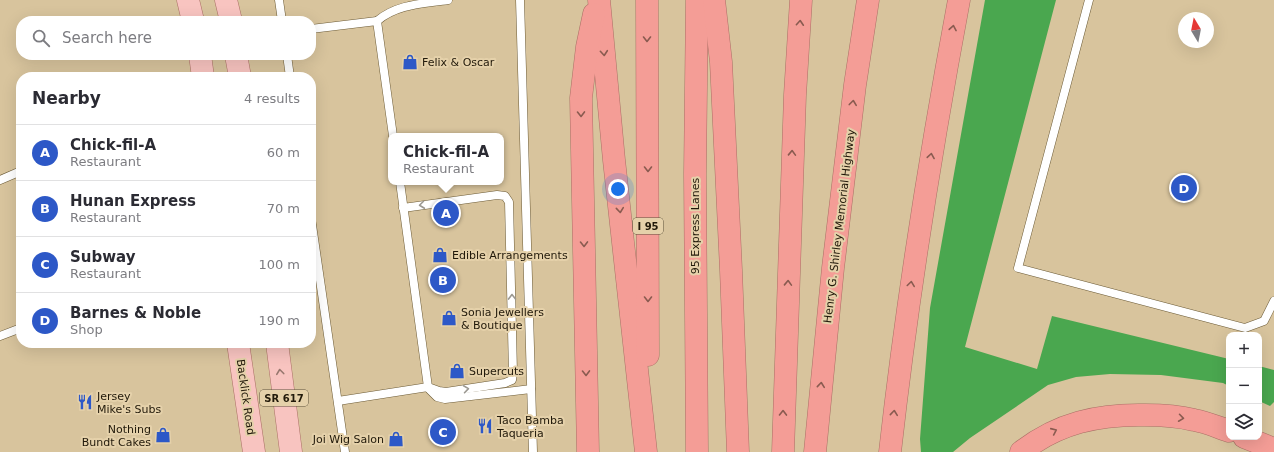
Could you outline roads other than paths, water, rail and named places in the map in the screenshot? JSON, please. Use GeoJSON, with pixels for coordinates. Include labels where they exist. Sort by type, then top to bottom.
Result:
{"type":"FeatureCollection","features":[{"type":"Feature","properties":{"kind":"highway"},"geometry":{"type":"LineString","coordinates":[[588,452],[581,98],[590,31],[599,0]]}},
{"type":"Feature","properties":{"kind":"highway"},"geometry":{"type":"LineString","coordinates":[[599,0],[615,168],[647,452]]}},
{"type":"Feature","properties":{"kind":"highway","name":"I 95"},"geometry":{"type":"LineString","coordinates":[[647,0],[647,452]]}},
{"type":"Feature","properties":{"kind":"highway","name":"95 Express Lanes"},"geometry":{"type":"LineString","coordinates":[[697,0],[695,174],[697,452]]}},
{"type":"Feature","properties":{"kind":"highway"},"geometry":{"type":"LineString","coordinates":[[714,0],[721,62],[738,452]]}},
{"type":"Feature","properties":{"kind":"highway"},"geometry":{"type":"LineString","coordinates":[[783,452],[795,95],[801,0]]}},
{"type":"Feature","properties":{"kind":"highway"},"geometry":{"type":"LineString","coordinates":[[890,452],[897,386],[916,244],[958,0]]}},
{"type":"Feature","properties":{"kind":"highway","name":"Henry G. Shirley Memorial Highway"},"geometry":{"type":"LineString","coordinates":[[815,452],[833,268],[867,3]]}},
{"type":"Feature","properties":{"kind":"highway"},"geometry":{"type":"LineString","coordinates":[[1021,452],[1048,434],[1071,424],[1122,414],[1162,415],[1193,419],[1226,429]]}},
{"type":"Feature","properties":{"kind":"highway"},"geometry":{"type":"LineString","coordinates":[[1252,440],[1269,447]]}},
{"type":"Feature","properties":{"kind":"main road"},"geometry":{"type":"LineString","coordinates":[[188,0],[192,16]]}},
{"type":"Feature","properties":{"kind":"main road"},"geometry":{"type":"LineString","coordinates":[[201,60],[202,72]]}},
{"type":"Feature","properties":{"kind":"main road"},"geometry":{"type":"LineString","coordinates":[[237,60],[239,72]]}},
{"type":"Feature","properties":{"kind":"main road","name":"Backlick Road"},"geometry":{"type":"LineString","coordinates":[[239,348],[254,452]]}},
{"type":"Feature","properties":{"kind":"main road","name":"SR 617"},"geometry":{"type":"LineString","coordinates":[[278,348],[291,452]]}},
{"type":"Feature","properties":{"kind":"lane"},"geometry":{"type":"LineString","coordinates":[[279,0],[281,16]]}},
{"type":"Feature","properties":{"kind":"lane"},"geometry":{"type":"LineString","coordinates":[[316,28],[377,21],[394,9],[448,0]]}},
{"type":"Feature","properties":{"kind":"lane"},"geometry":{"type":"LineString","coordinates":[[520,0],[533,452]]}},
{"type":"Feature","properties":{"kind":"lane"},"geometry":{"type":"LineString","coordinates":[[1089,0],[1018,268],[1245,328],[1264,320],[1274,301]]}},
{"type":"Feature","properties":{"kind":"lane"},"geometry":{"type":"LineString","coordinates":[[377,21],[393,133]]}},
{"type":"Feature","properties":{"kind":"lane"},"geometry":{"type":"LineString","coordinates":[[288,60],[289,72]]}},
{"type":"Feature","properties":{"kind":"lane"},"geometry":{"type":"LineString","coordinates":[[0,180],[16,173]]}},
{"type":"Feature","properties":{"kind":"lane"},"geometry":{"type":"LineString","coordinates":[[400,185],[428,387],[437,397],[445,399],[531,389]]}},
{"type":"Feature","properties":{"kind":"lane"},"geometry":{"type":"LineString","coordinates":[[338,401],[428,387],[446,392],[505,383],[512,380],[509,202],[505,196],[497,195],[403,208]]}},
{"type":"Feature","properties":{"kind":"lane"},"geometry":{"type":"LineString","coordinates":[[316,252],[345,452]]}},
{"type":"Feature","properties":{"kind":"lane"},"geometry":{"type":"LineString","coordinates":[[0,336],[16,330]]}},
{"type":"Feature","properties":{"kind":"place","name":"Felix & Oscar"},"geometry":{"type":"Point","coordinates":[410,62]}},
{"type":"Feature","properties":{"kind":"place","name":"Barnes & Noble"},"geometry":{"type":"Point","coordinates":[1184,188]}},
{"type":"Feature","properties":{"kind":"place","name":"Chick-fil-A"},"geometry":{"type":"Point","coordinates":[446,213]}},
{"type":"Feature","properties":{"kind":"place","name":"Edible Arrangements"},"geometry":{"type":"Point","coordinates":[440,255]}},
{"type":"Feature","properties":{"kind":"place","name":"Hunan Express"},"geometry":{"type":"Point","coordinates":[443,280]}},
{"type":"Feature","properties":{"kind":"place","name":"Sonia Jewellers & Boutique"},"geometry":{"type":"Point","coordinates":[449,318]}},
{"type":"Feature","properties":{"kind":"place","name":"Supercuts"},"geometry":{"type":"Point","coordinates":[457,371]}},
{"type":"Feature","properties":{"kind":"place","name":"Jersey Mike's Subs"},"geometry":{"type":"Point","coordinates":[85,402]}},
{"type":"Feature","properties":{"kind":"place","name":"Taco Bamba Taqueria"},"geometry":{"type":"Point","coordinates":[485,426]}},
{"type":"Feature","properties":{"kind":"place","name":"Subway"},"geometry":{"type":"Point","coordinates":[443,432]}},
{"type":"Feature","properties":{"kind":"place","name":"Nothing Bundt Cakes"},"geometry":{"type":"Point","coordinates":[163,435]}},
{"type":"Feature","properties":{"kind":"place","name":"Joi Wig Salon"},"geometry":{"type":"Point","coordinates":[396,439]}}]}
